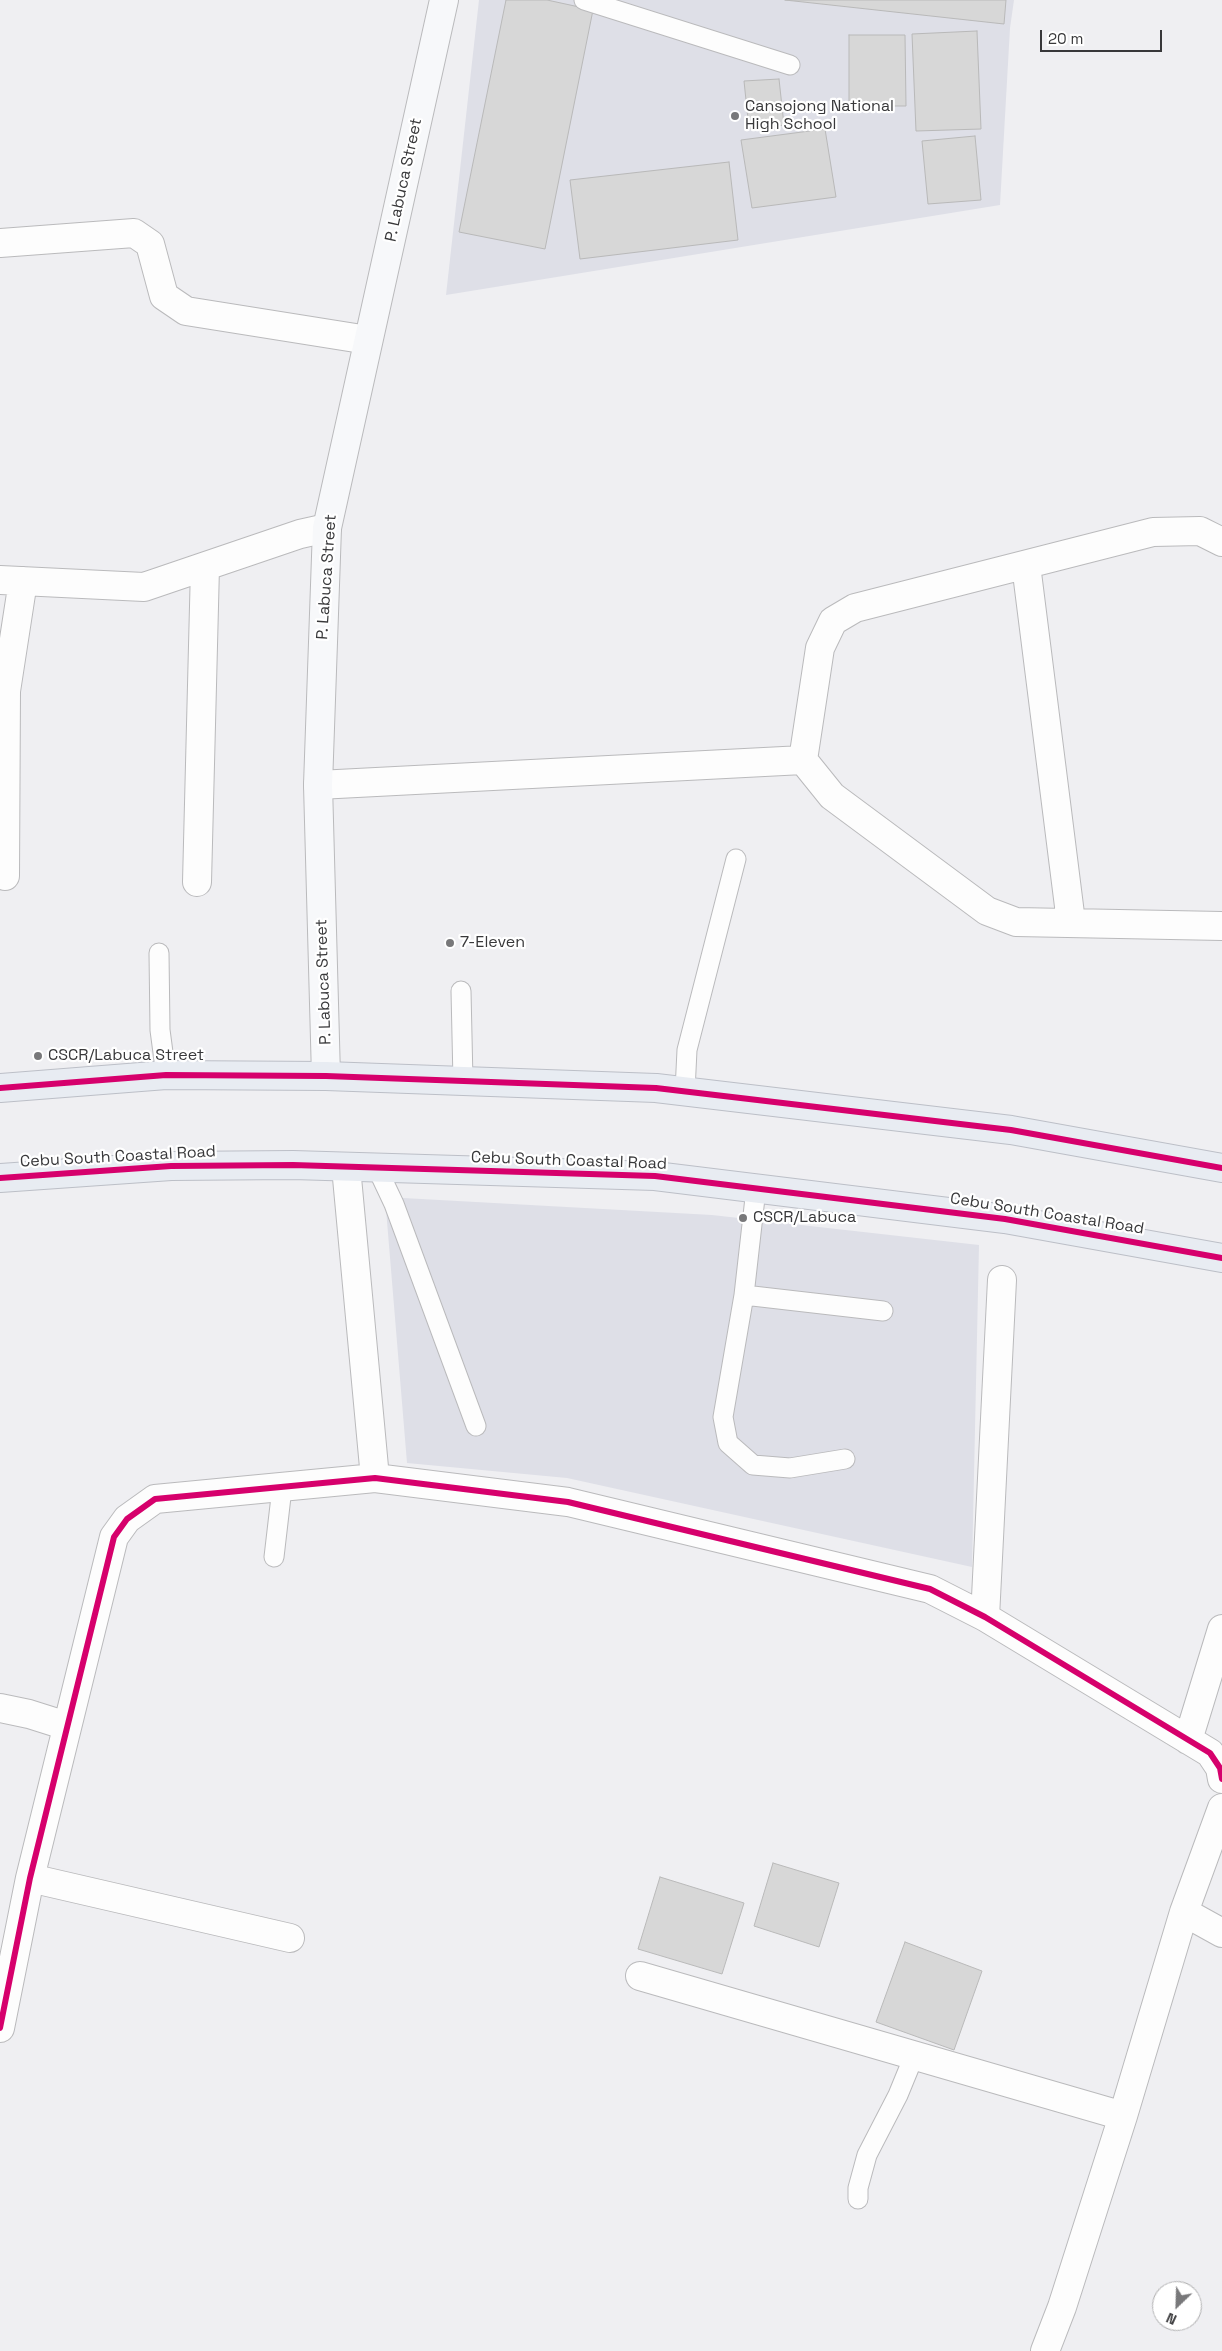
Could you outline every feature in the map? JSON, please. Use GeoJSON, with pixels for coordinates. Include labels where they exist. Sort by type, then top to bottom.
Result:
{"type":"FeatureCollection","features":[{"type":"Feature","properties":{"kind":"highway"},"geometry":{"type":"LineString","coordinates":[[0,1088],[166,1075],[326,1076],[656,1088],[1012,1130],[1222,1168]]}},
{"type":"Feature","properties":{"kind":"highway","name":"Cebu South Coastal Road"},"geometry":{"type":"LineString","coordinates":[[0,1178],[171,1166],[293,1165],[655,1176],[1006,1219],[1222,1258]]}},
{"type":"Feature","properties":{"kind":"street","name":"P. Labuca Street"},"geometry":{"type":"LineString","coordinates":[[326,1076],[318,785],[327,528],[444,0]]}},
{"type":"Feature","properties":{"kind":"street"},"geometry":{"type":"LineString","coordinates":[[0,244],[134,233],[150,244],[164,296],[186,311],[368,340]]}},
{"type":"Feature","properties":{"kind":"street"},"geometry":{"type":"LineString","coordinates":[[5,876],[6,691],[12,581],[144,587],[300,534],[327,528]]}},
{"type":"Feature","properties":{"kind":"street"},"geometry":{"type":"LineString","coordinates":[[1222,542],[1200,530],[1153,532],[855,608],[833,621],[820,648],[803,760],[832,796],[987,911],[1016,922],[1222,926]]}},
{"type":"Feature","properties":{"kind":"street"},"geometry":{"type":"LineString","coordinates":[[1026,564],[1071,922]]}},
{"type":"Feature","properties":{"kind":"street"},"geometry":{"type":"LineString","coordinates":[[197,882],[205,567]]}},
{"type":"Feature","properties":{"kind":"street"},"geometry":{"type":"LineString","coordinates":[[318,785],[803,760]]}},
{"type":"Feature","properties":{"kind":"street"},"geometry":{"type":"LineString","coordinates":[[346,1167],[375,1478]]}},
{"type":"Feature","properties":{"kind":"street"},"geometry":{"type":"LineString","coordinates":[[985,1617],[1002,1280]]}},
{"type":"Feature","properties":{"kind":"street"},"geometry":{"type":"LineString","coordinates":[[0,2028],[30,1878],[114,1537],[127,1519],[155,1498],[282,1488],[375,1478],[568,1502],[930,1589],[985,1617],[1210,1753],[1220,1768],[1222,1779]]}},
{"type":"Feature","properties":{"kind":"street"},"geometry":{"type":"LineString","coordinates":[[1188,1740],[1222,1629]]}},
{"type":"Feature","properties":{"kind":"street"},"geometry":{"type":"LineString","coordinates":[[0,1708],[29,1714],[67,1726]]}},
{"type":"Feature","properties":{"kind":"street"},"geometry":{"type":"LineString","coordinates":[[1045,2351],[1062,2307],[1123,2116],[1184,1912],[1222,1808]]}},
{"type":"Feature","properties":{"kind":"street"},"geometry":{"type":"LineString","coordinates":[[30,1878],[290,1938]]}},
{"type":"Feature","properties":{"kind":"street"},"geometry":{"type":"LineString","coordinates":[[1184,1912],[1222,1933]]}},
{"type":"Feature","properties":{"kind":"street"},"geometry":{"type":"LineString","coordinates":[[640,1976],[1123,2116]]}},
{"type":"Feature","properties":{"kind":"lane"},"geometry":{"type":"LineString","coordinates":[[584,0],[790,65]]}},
{"type":"Feature","properties":{"kind":"lane"},"geometry":{"type":"LineString","coordinates":[[685,1091],[687,1050],[736,859]]}},
{"type":"Feature","properties":{"kind":"lane"},"geometry":{"type":"LineString","coordinates":[[159,953],[160,1030],[166,1075]]}},
{"type":"Feature","properties":{"kind":"lane"},"geometry":{"type":"LineString","coordinates":[[461,991],[463,1081]]}},
{"type":"Feature","properties":{"kind":"lane"},"geometry":{"type":"LineString","coordinates":[[377,1168],[394,1204],[476,1426]]}},
{"type":"Feature","properties":{"kind":"lane"},"geometry":{"type":"LineString","coordinates":[[756,1189],[744,1295],[723,1417],[728,1443],[752,1465],[790,1468],[845,1459]]}},
{"type":"Feature","properties":{"kind":"lane"},"geometry":{"type":"LineString","coordinates":[[744,1295],[883,1311]]}},
{"type":"Feature","properties":{"kind":"lane"},"geometry":{"type":"LineString","coordinates":[[274,1557],[282,1488]]}},
{"type":"Feature","properties":{"kind":"lane"},"geometry":{"type":"LineString","coordinates":[[858,2199],[858,2188],[867,2155],[898,2095],[914,2056]]}},
{"type":"Feature","properties":{"kind":"shaded area","name":"Cansojong National High School"},"geometry":{"type":"Polygon","coordinates":[[[479,0],[1014,0],[1010,28],[1000,205],[446,295],[479,0]]]}},
{"type":"Feature","properties":{"kind":"shaded area"},"geometry":{"type":"Polygon","coordinates":[[[385,1197],[712,1215],[979,1245],[972,1567],[567,1478],[407,1463],[385,1197]]]}},
{"type":"Feature","properties":{"kind":"building"},"geometry":{"type":"Polygon","coordinates":[[[506,0],[547,0],[593,10],[545,249],[459,232],[506,0]]]}},
{"type":"Feature","properties":{"kind":"building"},"geometry":{"type":"Polygon","coordinates":[[[785,0],[1006,0],[1004,24],[785,0]]]}},
{"type":"Feature","properties":{"kind":"building"},"geometry":{"type":"Polygon","coordinates":[[[977,31],[981,129],[916,131],[912,34],[977,31]]]}},
{"type":"Feature","properties":{"kind":"building"},"geometry":{"type":"Polygon","coordinates":[[[849,35],[905,35],[906,106],[849,106],[849,35]]]}},
{"type":"Feature","properties":{"kind":"building"},"geometry":{"type":"Polygon","coordinates":[[[779,79],[784,125],[749,129],[744,81],[779,79]]]}},
{"type":"Feature","properties":{"kind":"building"},"geometry":{"type":"Polygon","coordinates":[[[825,129],[836,197],[752,208],[741,140],[825,129]]]}},
{"type":"Feature","properties":{"kind":"building"},"geometry":{"type":"Polygon","coordinates":[[[975,136],[981,200],[928,204],[922,141],[975,136]]]}},
{"type":"Feature","properties":{"kind":"building"},"geometry":{"type":"Polygon","coordinates":[[[729,162],[738,240],[580,259],[570,180],[729,162]]]}},
{"type":"Feature","properties":{"kind":"building"},"geometry":{"type":"Polygon","coordinates":[[[773,1863],[839,1883],[819,1947],[754,1926],[773,1863]]]}},
{"type":"Feature","properties":{"kind":"building"},"geometry":{"type":"Polygon","coordinates":[[[660,1877],[744,1903],[722,1974],[638,1949],[660,1877]]]}},
{"type":"Feature","properties":{"kind":"building"},"geometry":{"type":"Polygon","coordinates":[[[905,1942],[982,1971],[954,2050],[876,2022],[905,1942]]]}},
{"type":"Feature","properties":{"kind":"cycle path"},"geometry":{"type":"LineString","coordinates":[[0,1088],[166,1075],[326,1076],[656,1088],[1011,1130],[1222,1168]]}},
{"type":"Feature","properties":{"kind":"cycle path"},"geometry":{"type":"LineString","coordinates":[[0,1178],[171,1166],[293,1165],[655,1176],[1005,1219],[1222,1258]]}},
{"type":"Feature","properties":{"kind":"cycle path"},"geometry":{"type":"LineString","coordinates":[[0,2028],[30,1878],[114,1537],[127,1519],[155,1499],[375,1478],[568,1502],[930,1589],[985,1617],[1210,1753],[1220,1768],[1222,1779]]}},
{"type":"Feature","properties":{"kind":"place","name":"Cansojong National High School"},"geometry":{"type":"Point","coordinates":[735,116]}},
{"type":"Feature","properties":{"kind":"place","name":"7-Eleven"},"geometry":{"type":"Point","coordinates":[450,943]}},
{"type":"Feature","properties":{"kind":"place","name":"CSCR/Labuca Street"},"geometry":{"type":"Point","coordinates":[38,1056]}},
{"type":"Feature","properties":{"kind":"place","name":"CSCR/Labuca"},"geometry":{"type":"Point","coordinates":[743,1218]}}]}
